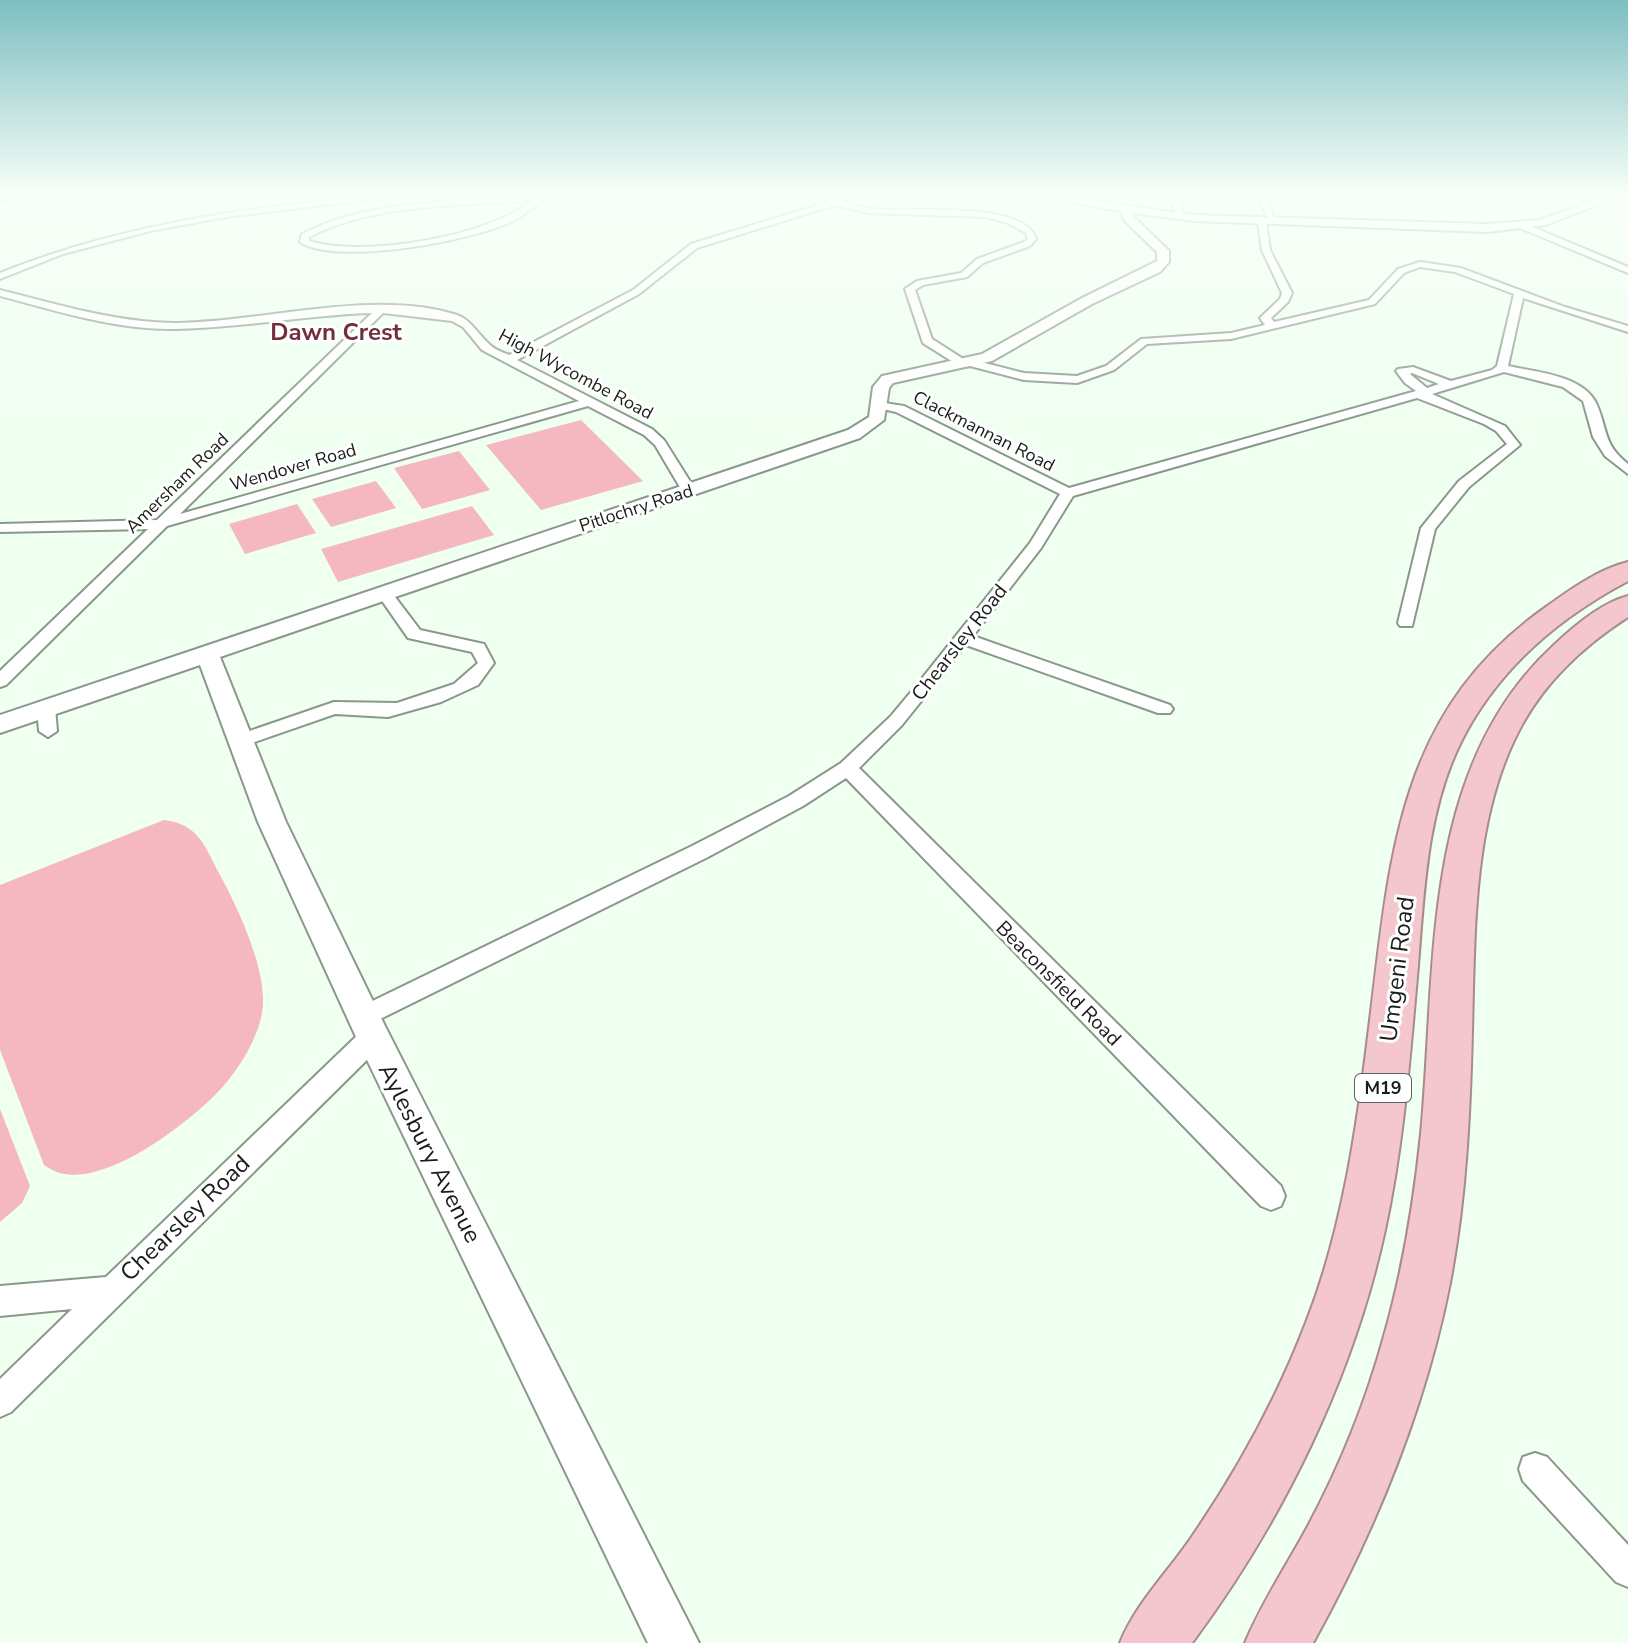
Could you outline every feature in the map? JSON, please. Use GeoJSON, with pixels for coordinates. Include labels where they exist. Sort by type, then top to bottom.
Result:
{"type":"FeatureCollection","features":[{"type":"Feature","properties":{"kind":"highway","name":"Umgeni Road"},"geometry":{"type":"LineString","coordinates":[[1152,1643],[1192,1593],[1256,1488],[1299,1409],[1329,1335],[1351,1265],[1366,1201],[1415,836],[1427,788],[1443,745],[1480,685],[1523,637],[1570,601],[1628,570]]}},
{"type":"Feature","properties":{"kind":"highway"},"geometry":{"type":"LineString","coordinates":[[1277,1643],[1300,1605],[1381,1433],[1413,1325],[1436,1214],[1462,861],[1482,781],[1495,746],[1536,681],[1578,638],[1628,605]]}},
{"type":"Feature","properties":{"kind":"street"},"geometry":{"type":"LineString","coordinates":[[508,360],[636,292],[660,273]]}},
{"type":"Feature","properties":{"kind":"street"},"geometry":{"type":"LineString","coordinates":[[967,273],[925,282],[910,289],[927,341],[936,350],[969,364],[1021,376],[1076,378],[1109,368],[1132,347],[1145,341],[1218,338],[1372,302],[1386,293],[1400,273]]}},
{"type":"Feature","properties":{"kind":"street","name":"Pitlochry Road"},"geometry":{"type":"LineString","coordinates":[[0,724],[47,719],[207,653],[854,434],[875,420],[882,405],[881,387],[888,379],[969,364],[1146,273]]}},
{"type":"Feature","properties":{"kind":"street"},"geometry":{"type":"LineString","coordinates":[[1271,325],[1265,318],[1285,300],[1287,293],[1277,273]]}},
{"type":"Feature","properties":{"kind":"street"},"geometry":{"type":"LineString","coordinates":[[1463,273],[1628,329]]}},
{"type":"Feature","properties":{"kind":"street","name":"High Wycombe Road"},"geometry":{"type":"LineString","coordinates":[[0,293],[103,318],[158,325],[193,325],[334,311],[459,320],[481,344],[633,423],[655,438],[689,491]]}},
{"type":"Feature","properties":{"kind":"street"},"geometry":{"type":"LineString","coordinates":[[1502,368],[1519,293]]}},
{"type":"Feature","properties":{"kind":"street","name":"Amersham Road"},"geometry":{"type":"LineString","coordinates":[[0,681],[379,312]]}},
{"type":"Feature","properties":{"kind":"street"},"geometry":{"type":"LineString","coordinates":[[1068,493],[1453,386],[1490,375],[1502,368],[1559,383],[1584,395],[1591,404],[1596,429],[1605,448],[1628,470]]}},
{"type":"Feature","properties":{"kind":"street"},"geometry":{"type":"LineString","coordinates":[[1406,623],[1428,528],[1464,484],[1514,445],[1512,436],[1496,425],[1423,394],[1402,371],[1413,370],[1453,386]]}},
{"type":"Feature","properties":{"kind":"street","name":"Wendover Road"},"geometry":{"type":"LineString","coordinates":[[0,528],[160,524],[591,401]]}},
{"type":"Feature","properties":{"kind":"street","name":"Clackmannan Road"},"geometry":{"type":"LineString","coordinates":[[882,405],[900,409],[1068,493]]}},
{"type":"Feature","properties":{"kind":"street","name":"Chearsley Road"},"geometry":{"type":"LineString","coordinates":[[0,1401],[368,1026],[796,801],[848,768],[896,721],[963,638],[1036,545],[1068,493]]}},
{"type":"Feature","properties":{"kind":"street"},"geometry":{"type":"LineString","coordinates":[[242,740],[326,709],[343,706],[377,711],[399,709],[463,686],[480,674],[486,663],[478,648],[414,634],[384,592]]}},
{"type":"Feature","properties":{"kind":"street"},"geometry":{"type":"LineString","coordinates":[[963,638],[1164,709]]}},
{"type":"Feature","properties":{"kind":"street","name":"Aylesbury Avenue"},"geometry":{"type":"LineString","coordinates":[[207,653],[272,822],[368,1026],[674,1643]]}},
{"type":"Feature","properties":{"kind":"street","name":"Beaconsfield Road"},"geometry":{"type":"LineString","coordinates":[[848,768],[1271,1196]]}},
{"type":"Feature","properties":{"kind":"street"},"geometry":{"type":"LineString","coordinates":[[0,1301],[110,1291]]}},
{"type":"Feature","properties":{"kind":"street"},"geometry":{"type":"LineString","coordinates":[[1535,1469],[1628,1570]]}},
{"type":"Feature","properties":{"kind":"shaded area"},"geometry":{"type":"Polygon","coordinates":[[[581,420],[643,481],[541,510],[486,445],[581,420]]]}},
{"type":"Feature","properties":{"kind":"shaded area"},"geometry":{"type":"Polygon","coordinates":[[[459,451],[490,490],[422,509],[394,468],[459,451]]]}},
{"type":"Feature","properties":{"kind":"shaded area"},"geometry":{"type":"Polygon","coordinates":[[[376,481],[396,508],[331,527],[312,499],[376,481]]]}},
{"type":"Feature","properties":{"kind":"shaded area"},"geometry":{"type":"Polygon","coordinates":[[[297,504],[316,533],[245,554],[229,524],[297,504]]]}},
{"type":"Feature","properties":{"kind":"shaded area"},"geometry":{"type":"Polygon","coordinates":[[[472,506],[494,535],[338,582],[321,549],[472,506]]]}},
{"type":"Feature","properties":{"kind":"shaded area"},"geometry":{"type":"Polygon","coordinates":[[[164,820],[185,826],[200,838],[236,906],[251,942],[261,980],[262,1013],[256,1034],[239,1066],[225,1084],[167,1135],[122,1162],[100,1170],[79,1175],[58,1172],[44,1165],[0,1050],[0,885],[164,820]]]}},
{"type":"Feature","properties":{"kind":"shaded area"},"geometry":{"type":"Polygon","coordinates":[[[0,1109],[30,1186],[22,1203],[0,1222],[0,1109]]]}},
{"type":"Feature","properties":{"kind":"district","name":"Dawn Crest"},"geometry":{"type":"Point","coordinates":[336,332]}}]}
